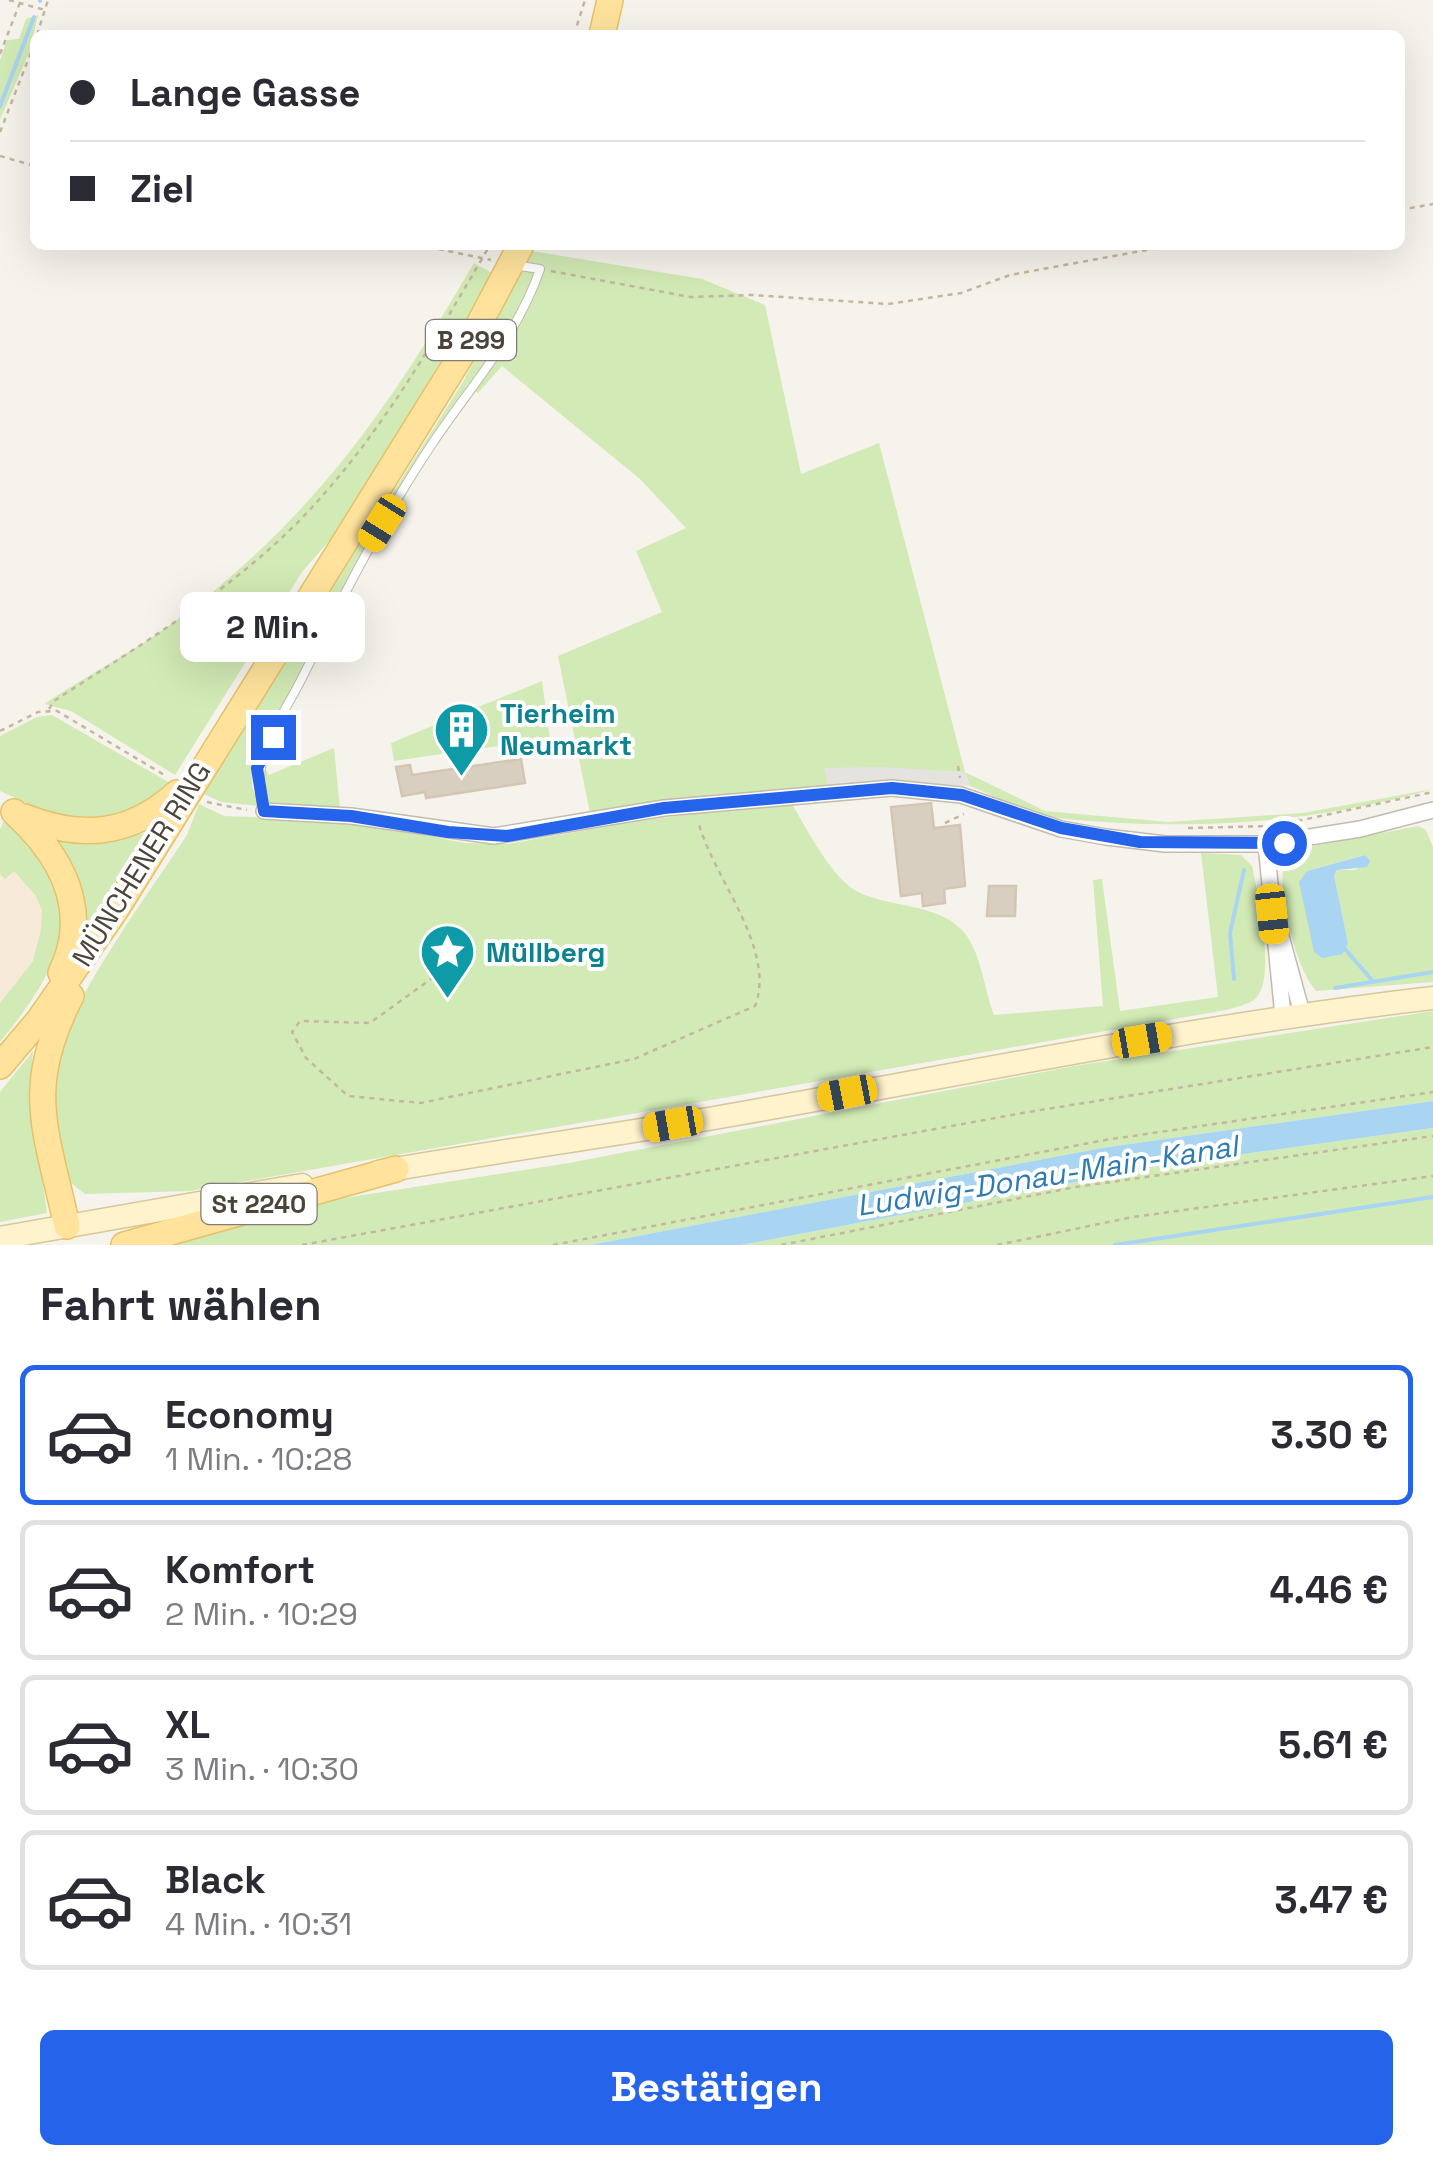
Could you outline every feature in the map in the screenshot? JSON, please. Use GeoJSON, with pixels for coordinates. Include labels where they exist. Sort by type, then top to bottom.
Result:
{"type":"FeatureCollection","features":[{"type":"Feature","properties":{"kind":"main road"},"geometry":{"type":"LineString","coordinates":[[603,30],[610,0]]}},
{"type":"Feature","properties":{"kind":"main road","name":"MÜNCHENER RING"},"geometry":{"type":"LineString","coordinates":[[2,1064],[115,912],[200,786],[460,357],[516,255]]}},
{"type":"Feature","properties":{"kind":"main road"},"geometry":{"type":"LineString","coordinates":[[7,808],[68,831],[111,830],[154,814],[200,786]]}},
{"type":"Feature","properties":{"kind":"main road"},"geometry":{"type":"LineString","coordinates":[[2,1064],[58,978],[74,921],[70,888],[58,861],[7,808]]}},
{"type":"Feature","properties":{"kind":"main road"},"geometry":{"type":"LineString","coordinates":[[67,1226],[42,1106],[43,1060],[115,912]]}},
{"type":"Feature","properties":{"kind":"main road","name":"St 2240"},"geometry":{"type":"LineString","coordinates":[[0,1238],[1293,1015],[1433,998]]}},
{"type":"Feature","properties":{"kind":"main road","name":"St 2240"},"geometry":{"type":"LineString","coordinates":[[124,1245],[396,1169]]}},
{"type":"Feature","properties":{"kind":"street"},"geometry":{"type":"LineString","coordinates":[[264,811],[351,816],[494,836],[694,805],[909,788],[981,800],[1061,828],[1106,837],[1165,844],[1266,844],[1360,829],[1433,810]]}},
{"type":"Feature","properties":{"kind":"street"},"geometry":{"type":"LineString","coordinates":[[1266,844],[1272,914],[1290,960],[1293,1015]]}},
{"type":"Feature","properties":{"kind":"lane"},"geometry":{"type":"LineString","coordinates":[[264,811],[257,768],[366,550],[433,443],[497,354],[540,270],[516,255]]}},
{"type":"Feature","properties":{"kind":"path"},"geometry":{"type":"LineString","coordinates":[[9,0],[45,10]]}},
{"type":"Feature","properties":{"kind":"path"},"geometry":{"type":"LineString","coordinates":[[39,30],[48,0]]}},
{"type":"Feature","properties":{"kind":"path"},"geometry":{"type":"LineString","coordinates":[[575,30],[584,0]]}},
{"type":"Feature","properties":{"kind":"path"},"geometry":{"type":"LineString","coordinates":[[0,54],[20,2]]}},
{"type":"Feature","properties":{"kind":"path"},"geometry":{"type":"LineString","coordinates":[[0,132],[30,55]]}},
{"type":"Feature","properties":{"kind":"path"},"geometry":{"type":"LineString","coordinates":[[0,156],[30,165]]}},
{"type":"Feature","properties":{"kind":"path"},"geometry":{"type":"LineString","coordinates":[[1405,209],[1433,204]]}},
{"type":"Feature","properties":{"kind":"path"},"geometry":{"type":"LineString","coordinates":[[444,250],[483,258],[516,255]]}},
{"type":"Feature","properties":{"kind":"path"},"geometry":{"type":"LineString","coordinates":[[0,731],[49,709],[54,701],[198,608],[294,526],[403,392],[487,250]]}},
{"type":"Feature","properties":{"kind":"path"},"geometry":{"type":"LineString","coordinates":[[540,270],[690,296],[752,295],[888,304],[961,293],[1010,275],[1147,250]]}},
{"type":"Feature","properties":{"kind":"path"},"geometry":{"type":"LineString","coordinates":[[49,709],[174,780]]}},
{"type":"Feature","properties":{"kind":"path"},"geometry":{"type":"LineString","coordinates":[[200,786],[218,807],[264,811]]}},
{"type":"Feature","properties":{"kind":"path"},"geometry":{"type":"LineString","coordinates":[[1174,829],[1274,826],[1433,792]]}},
{"type":"Feature","properties":{"kind":"path"},"geometry":{"type":"LineString","coordinates":[[442,971],[370,1023],[300,1021],[292,1032],[306,1058],[348,1096],[421,1103],[634,1059],[755,1006],[763,985],[740,912],[701,831],[694,805]]}},
{"type":"Feature","properties":{"kind":"path"},"geometry":{"type":"LineString","coordinates":[[946,823],[964,814]]}},
{"type":"Feature","properties":{"kind":"path"},"geometry":{"type":"LineString","coordinates":[[302,1245],[1028,1112],[1433,1047]]}},
{"type":"Feature","properties":{"kind":"path"},"geometry":{"type":"LineString","coordinates":[[553,1245],[1086,1143],[1433,1092]]}},
{"type":"Feature","properties":{"kind":"path"},"geometry":{"type":"LineString","coordinates":[[781,1245],[1146,1176],[1433,1136]]}},
{"type":"Feature","properties":{"kind":"path"},"geometry":{"type":"LineString","coordinates":[[997,1245],[1133,1217],[1433,1176]]}},
{"type":"Feature","properties":{"kind":"shaded area"},"geometry":{"type":"Polygon","coordinates":[[[824,768],[965,772],[970,786],[904,782],[828,787],[824,768]]]}},
{"type":"Feature","properties":{"kind":"shaded area"},"geometry":{"type":"Polygon","coordinates":[[[13,870],[36,896],[42,911],[41,929],[33,961],[0,1003],[0,874],[5,878],[13,870]]]}},
{"type":"Feature","properties":{"kind":"green space"},"geometry":{"type":"Polygon","coordinates":[[[38,15],[34,30],[30,30],[29,53],[0,119],[0,60],[7,40],[19,39],[26,19],[38,15]]]}},
{"type":"Feature","properties":{"kind":"green space"},"geometry":{"type":"Polygon","coordinates":[[[532,251],[702,279],[765,305],[801,474],[879,443],[965,772],[825,768],[828,787],[590,813],[558,656],[662,612],[636,551],[686,528],[640,479],[502,366],[478,393],[469,387],[383,513],[253,768],[252,786],[259,806],[221,802],[202,793],[463,382],[532,251]]]}},
{"type":"Feature","properties":{"kind":"green space"},"geometry":{"type":"Polygon","coordinates":[[[474,263],[494,274],[335,534],[302,572],[175,775],[71,711],[44,704],[180,618],[284,527],[384,405],[474,263]]]}},
{"type":"Feature","properties":{"kind":"green space"},"geometry":{"type":"Polygon","coordinates":[[[542,681],[550,739],[478,749],[471,710],[542,681]]]}},
{"type":"Feature","properties":{"kind":"green space"},"geometry":{"type":"Polygon","coordinates":[[[52,715],[170,783],[162,796],[97,824],[41,810],[0,791],[0,736],[37,717],[52,715]]]}},
{"type":"Feature","properties":{"kind":"green space"},"geometry":{"type":"Polygon","coordinates":[[[449,719],[455,752],[394,761],[391,743],[449,719]]]}},
{"type":"Feature","properties":{"kind":"green space"},"geometry":{"type":"Polygon","coordinates":[[[334,748],[340,809],[273,805],[267,800],[264,766],[269,775],[334,748]]]}},
{"type":"Feature","properties":{"kind":"green space"},"geometry":{"type":"Polygon","coordinates":[[[965,772],[1045,811],[1168,822],[1303,813],[1433,789],[1340,811],[1293,817],[1151,824],[1034,813],[970,786],[965,772]]]}},
{"type":"Feature","properties":{"kind":"green space"},"geometry":{"type":"Polygon","coordinates":[[[791,802],[821,853],[850,887],[872,898],[926,910],[961,929],[978,958],[994,1015],[1103,1006],[1093,880],[1102,879],[1120,1011],[1218,997],[1201,853],[1241,855],[1252,866],[1264,935],[1262,988],[1253,1000],[1226,1010],[190,1191],[85,1194],[71,1183],[53,1117],[52,1077],[58,1051],[88,987],[187,835],[199,804],[224,816],[347,821],[465,843],[508,844],[638,821],[791,802]]]}},
{"type":"Feature","properties":{"kind":"green space"},"geometry":{"type":"Polygon","coordinates":[[[5,819],[28,841],[45,866],[57,890],[61,914],[60,937],[43,981],[0,1042],[0,1003],[33,961],[42,911],[36,896],[14,871],[5,879],[0,874],[0,829],[5,819]]]}},
{"type":"Feature","properties":{"kind":"green space"},"geometry":{"type":"Polygon","coordinates":[[[1418,826],[1426,830],[1433,847],[1433,982],[1316,991],[1295,949],[1283,891],[1285,863],[1309,847],[1418,826]],[[1364,855],[1307,871],[1343,954],[1348,943],[1334,877],[1337,870],[1355,870],[1370,861],[1364,855]]]}},
{"type":"Feature","properties":{"kind":"green space"},"geometry":{"type":"Polygon","coordinates":[[[148,832],[84,937],[79,884],[56,839],[108,842],[148,832]]]}},
{"type":"Feature","properties":{"kind":"green space"},"geometry":{"type":"Polygon","coordinates":[[[1433,1011],[1433,1101],[1102,1148],[590,1245],[160,1245],[292,1206],[569,1163],[1074,1066],[1433,1011]]]}},
{"type":"Feature","properties":{"kind":"green space"},"geometry":{"type":"Polygon","coordinates":[[[33,1051],[30,1088],[47,1213],[0,1222],[0,1092],[33,1051]]]}},
{"type":"Feature","properties":{"kind":"green space"},"geometry":{"type":"Polygon","coordinates":[[[1433,1128],[1433,1245],[741,1245],[1171,1164],[1433,1128]]]}},
{"type":"Feature","properties":{"kind":"water"},"geometry":{"type":"Polygon","coordinates":[[[1365,855],[1370,861],[1367,867],[1337,870],[1334,876],[1348,943],[1343,954],[1322,958],[1314,952],[1299,882],[1307,871],[1365,855]]]}},
{"type":"Feature","properties":{"kind":"water","name":"Ludwig-Donau-Main-Kanal"},"geometry":{"type":"Polygon","coordinates":[[[1433,1101],[1433,1128],[1171,1164],[741,1245],[590,1245],[1102,1148],[1433,1101]]]}},
{"type":"Feature","properties":{"kind":"building","name":"Tierheim Neumarkt"},"geometry":{"type":"Polygon","coordinates":[[[521,759],[525,783],[426,798],[425,792],[402,796],[396,767],[410,765],[412,775],[521,759]]]}},
{"type":"Feature","properties":{"kind":"building"},"geometry":{"type":"Polygon","coordinates":[[[931,803],[934,828],[960,825],[965,886],[944,889],[945,903],[923,906],[922,893],[901,896],[891,807],[931,803]]]}},
{"type":"Feature","properties":{"kind":"building"},"geometry":{"type":"Polygon","coordinates":[[[989,886],[1016,886],[1015,916],[987,916],[989,886]]]}},
{"type":"Feature","properties":{"kind":"waterway"},"geometry":{"type":"LineString","coordinates":[[0,106],[34,17]]}},
{"type":"Feature","properties":{"kind":"waterway"},"geometry":{"type":"LineString","coordinates":[[1234,979],[1230,933],[1244,870]]}},
{"type":"Feature","properties":{"kind":"waterway"},"geometry":{"type":"LineString","coordinates":[[1345,949],[1371,979]]}},
{"type":"Feature","properties":{"kind":"waterway"},"geometry":{"type":"LineString","coordinates":[[1335,988],[1433,972]]}},
{"type":"Feature","properties":{"kind":"waterway"},"geometry":{"type":"LineString","coordinates":[[1115,1245],[1433,1197]]}},
{"type":"Feature","properties":{"kind":"place","name":"Tierheim Neumarkt"},"geometry":{"type":"Point","coordinates":[461,778]}},
{"type":"Feature","properties":{"kind":"place","name":"Müllberg"},"geometry":{"type":"Point","coordinates":[447,1001]}},
{"type":"Feature","properties":{"kind":"route"},"geometry":{"type":"LineString","coordinates":[[273,737],[257,768],[264,811],[351,816],[480,836],[507,836],[664,808],[909,788],[962,795],[1061,828],[1140,842],[1284,843]]}}]}
